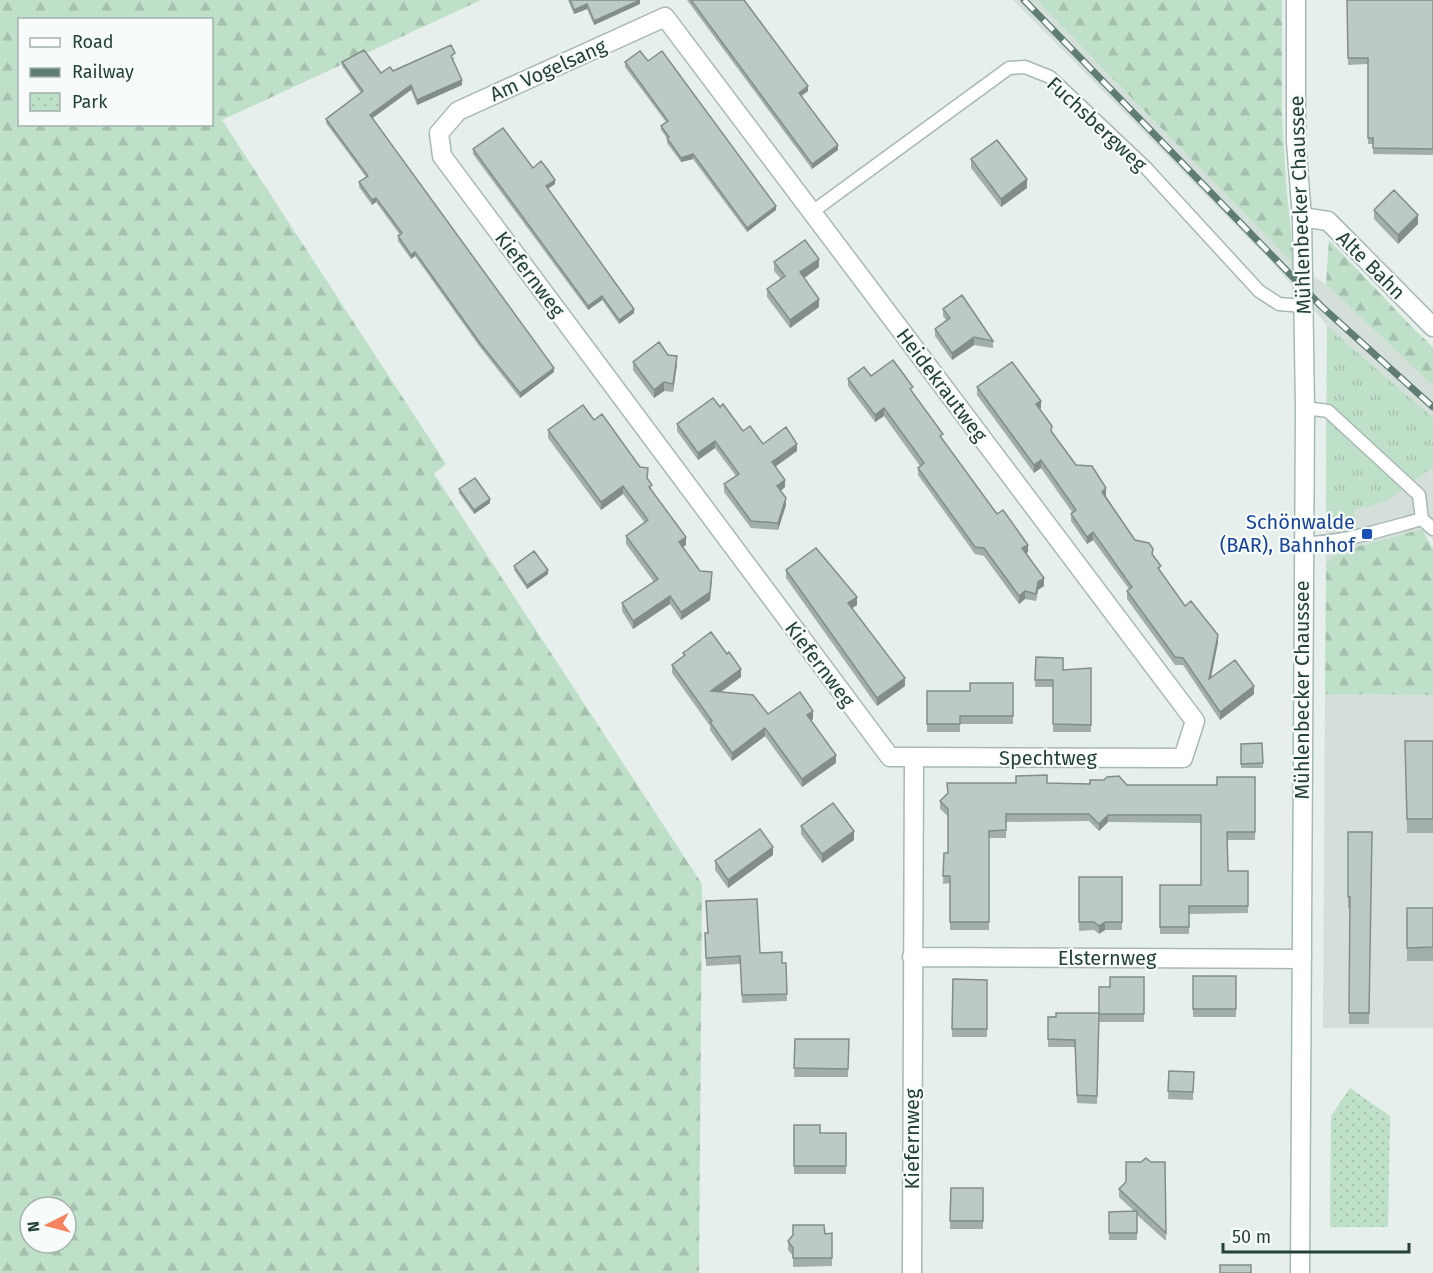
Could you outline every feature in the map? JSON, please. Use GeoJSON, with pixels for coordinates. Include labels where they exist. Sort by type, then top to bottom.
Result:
{"type":"FeatureCollection","features":[{"type":"Feature","properties":{"kind":"street","name":"Mühlenbecker Chaussee"},"geometry":{"type":"LineString","coordinates":[[1296,0],[1296,142],[1302,217],[1305,408],[1300,1273]]}},
{"type":"Feature","properties":{"kind":"street","name":"Am Vogelsang"},"geometry":{"type":"LineString","coordinates":[[439,133],[458,111],[665,17]]}},
{"type":"Feature","properties":{"kind":"street","name":"Heidekrautweg"},"geometry":{"type":"LineString","coordinates":[[665,17],[1195,721],[1183,759]]}},
{"type":"Feature","properties":{"kind":"street","name":"Kiefernweg"},"geometry":{"type":"LineString","coordinates":[[439,133],[442,156],[890,757],[914,757],[912,1273]]}},
{"type":"Feature","properties":{"kind":"street","name":"Alte Bahn"},"geometry":{"type":"LineString","coordinates":[[1302,217],[1328,221],[1433,327]]}},
{"type":"Feature","properties":{"kind":"street","name":"Spechtweg"},"geometry":{"type":"LineString","coordinates":[[914,757],[1183,759]]}},
{"type":"Feature","properties":{"kind":"street","name":"Elsternweg"},"geometry":{"type":"LineString","coordinates":[[912,957],[1302,959]]}},
{"type":"Feature","properties":{"kind":"lane","name":"Fuchsbergweg"},"geometry":{"type":"LineString","coordinates":[[812,212],[1009,68],[1025,67],[1050,77],[1138,161],[1259,291],[1279,304],[1303,306]]}},
{"type":"Feature","properties":{"kind":"lane"},"geometry":{"type":"LineString","coordinates":[[1305,408],[1328,411],[1419,495],[1422,519],[1433,529]]}},
{"type":"Feature","properties":{"kind":"lane"},"geometry":{"type":"LineString","coordinates":[[1303,543],[1321,543],[1367,534],[1422,519]]}},
{"type":"Feature","properties":{"kind":"shaded area"},"geometry":{"type":"Polygon","coordinates":[[[1013,0],[1036,0],[1294,264],[1326,284],[1433,386],[1433,540],[1421,529],[1337,552],[1326,564],[1327,325],[1268,258],[1013,0]]]}},
{"type":"Feature","properties":{"kind":"shaded area"},"geometry":{"type":"Polygon","coordinates":[[[1325,694],[1433,695],[1433,1028],[1323,1028],[1325,694]]]}},
{"type":"Feature","properties":{"kind":"green space"},"geometry":{"type":"Polygon","coordinates":[[[0,0],[481,0],[222,120],[446,464],[434,474],[702,884],[699,1273],[0,1273],[0,0]]]}},
{"type":"Feature","properties":{"kind":"green space"},"geometry":{"type":"Polygon","coordinates":[[[1036,0],[1282,0],[1282,116],[1294,264],[1036,0]]]}},
{"type":"Feature","properties":{"kind":"green space"},"geometry":{"type":"Polygon","coordinates":[[[1329,240],[1433,347],[1433,386],[1326,284],[1329,240]]]}},
{"type":"Feature","properties":{"kind":"green space"},"geometry":{"type":"Polygon","coordinates":[[[1327,326],[1433,418],[1433,467],[1386,501],[1354,510],[1355,518],[1337,524],[1337,529],[1326,523],[1327,326]]]}},
{"type":"Feature","properties":{"kind":"green space"},"geometry":{"type":"Polygon","coordinates":[[[1422,529],[1433,549],[1433,695],[1325,694],[1326,564],[1337,552],[1422,529]]]}},
{"type":"Feature","properties":{"kind":"green space"},"geometry":{"type":"Polygon","coordinates":[[[1350,1088],[1390,1116],[1388,1227],[1330,1227],[1331,1116],[1350,1088]]]}},
{"type":"Feature","properties":{"kind":"building"},"geometry":{"type":"Polygon","coordinates":[[[570,0],[640,0],[594,21],[587,4],[574,10],[570,0]]]}},
{"type":"Feature","properties":{"kind":"building"},"geometry":{"type":"Polygon","coordinates":[[[691,0],[744,0],[808,86],[799,93],[838,145],[812,164],[691,0]]]}},
{"type":"Feature","properties":{"kind":"building"},"geometry":{"type":"Polygon","coordinates":[[[1347,0],[1433,0],[1433,149],[1373,148],[1373,138],[1368,138],[1368,58],[1348,58],[1347,0]]]}},
{"type":"Feature","properties":{"kind":"building"},"geometry":{"type":"Polygon","coordinates":[[[451,45],[455,53],[451,56],[462,80],[417,100],[411,85],[370,115],[554,368],[520,393],[480,343],[415,252],[411,255],[398,236],[402,233],[376,198],[372,200],[359,182],[368,176],[326,119],[363,91],[342,62],[364,50],[381,73],[390,67],[393,71],[451,45]]]}},
{"type":"Feature","properties":{"kind":"building"},"geometry":{"type":"Polygon","coordinates":[[[640,51],[648,61],[662,51],[776,206],[747,228],[693,154],[681,158],[667,138],[669,137],[661,126],[668,121],[625,62],[640,51]]]}},
{"type":"Feature","properties":{"kind":"building"},"geometry":{"type":"Polygon","coordinates":[[[503,128],[533,168],[541,161],[548,170],[555,180],[546,186],[634,309],[619,320],[602,296],[588,306],[473,149],[503,128]]]}},
{"type":"Feature","properties":{"kind":"building"},"geometry":{"type":"Polygon","coordinates":[[[997,140],[1027,179],[1001,199],[971,159],[997,140]]]}},
{"type":"Feature","properties":{"kind":"building"},"geometry":{"type":"Polygon","coordinates":[[[1394,190],[1418,215],[1398,235],[1374,210],[1394,190]]]}},
{"type":"Feature","properties":{"kind":"building"},"geometry":{"type":"Polygon","coordinates":[[[805,240],[819,259],[800,272],[819,299],[790,320],[767,289],[785,276],[774,262],[805,240]]]}},
{"type":"Feature","properties":{"kind":"building"},"geometry":{"type":"Polygon","coordinates":[[[962,295],[993,341],[974,337],[952,353],[935,329],[950,318],[943,309],[962,295]]]}},
{"type":"Feature","properties":{"kind":"building"},"geometry":{"type":"Polygon","coordinates":[[[659,342],[668,355],[677,356],[673,384],[664,382],[654,390],[633,362],[659,342]]]}},
{"type":"Feature","properties":{"kind":"building"},"geometry":{"type":"Polygon","coordinates":[[[893,360],[913,387],[910,389],[943,434],[940,436],[997,514],[1003,510],[1028,545],[1022,548],[1044,578],[1038,582],[1036,594],[1025,591],[1019,596],[984,548],[975,547],[918,468],[924,463],[884,408],[875,415],[848,379],[864,367],[871,376],[893,360]]]}},
{"type":"Feature","properties":{"kind":"building"},"geometry":{"type":"Polygon","coordinates":[[[1012,362],[1041,401],[1036,404],[1052,426],[1051,431],[1076,465],[1092,466],[1106,488],[1102,492],[1135,540],[1149,543],[1153,549],[1152,554],[1161,566],[1158,568],[1185,606],[1191,601],[1218,635],[1209,679],[1235,660],[1254,686],[1220,712],[1183,658],[1175,657],[1127,591],[1132,587],[1093,532],[1087,537],[1071,514],[1076,510],[1041,460],[1034,465],[977,387],[1012,362]]]}},
{"type":"Feature","properties":{"kind":"building"},"geometry":{"type":"Polygon","coordinates":[[[713,398],[720,407],[723,404],[743,431],[750,426],[763,444],[786,427],[797,444],[772,462],[785,480],[777,486],[786,498],[778,523],[751,521],[724,484],[739,474],[715,441],[698,453],[677,424],[713,398]]]}},
{"type":"Feature","properties":{"kind":"building"},"geometry":{"type":"Polygon","coordinates":[[[583,405],[594,420],[602,414],[640,467],[648,468],[647,478],[652,485],[649,487],[686,537],[679,542],[700,571],[712,572],[710,592],[681,612],[670,596],[633,621],[622,603],[658,579],[626,536],[648,520],[623,486],[601,502],[548,430],[583,405]]]}},
{"type":"Feature","properties":{"kind":"building"},"geometry":{"type":"Polygon","coordinates":[[[475,478],[490,499],[474,510],[459,489],[475,478]]]}},
{"type":"Feature","properties":{"kind":"building"},"geometry":{"type":"Polygon","coordinates":[[[816,548],[857,597],[848,603],[905,678],[877,698],[786,570],[816,548]]]}},
{"type":"Feature","properties":{"kind":"building"},"geometry":{"type":"Polygon","coordinates":[[[534,551],[548,570],[527,585],[514,566],[534,551]]]}},
{"type":"Feature","properties":{"kind":"building"},"geometry":{"type":"Polygon","coordinates":[[[711,632],[741,669],[711,691],[753,695],[768,714],[800,692],[813,711],[807,715],[836,755],[802,779],[765,728],[732,753],[672,665],[685,655],[683,653],[711,632]]]}},
{"type":"Feature","properties":{"kind":"building"},"geometry":{"type":"Polygon","coordinates":[[[1036,657],[1063,658],[1063,670],[1091,668],[1091,725],[1053,724],[1053,680],[1035,680],[1036,657]]]}},
{"type":"Feature","properties":{"kind":"building"},"geometry":{"type":"Polygon","coordinates":[[[970,683],[1013,683],[1013,716],[960,716],[960,724],[927,724],[927,691],[970,691],[970,683]]]}},
{"type":"Feature","properties":{"kind":"building"},"geometry":{"type":"Polygon","coordinates":[[[1405,741],[1433,741],[1433,819],[1407,819],[1405,741]]]}},
{"type":"Feature","properties":{"kind":"building"},"geometry":{"type":"Polygon","coordinates":[[[1262,743],[1263,763],[1241,764],[1241,744],[1262,743]]]}},
{"type":"Feature","properties":{"kind":"building"},"geometry":{"type":"Polygon","coordinates":[[[1047,775],[1047,783],[1090,784],[1090,780],[1104,780],[1107,777],[1119,776],[1127,785],[1217,785],[1217,777],[1255,777],[1255,832],[1227,832],[1228,871],[1248,871],[1248,906],[1189,906],[1189,927],[1160,927],[1160,885],[1201,885],[1201,815],[1108,815],[1099,824],[1089,814],[1006,814],[1006,830],[989,831],[989,922],[950,922],[950,876],[943,876],[944,853],[948,853],[948,809],[940,801],[948,793],[947,783],[1016,783],[1016,776],[1047,775]]]}},
{"type":"Feature","properties":{"kind":"building"},"geometry":{"type":"Polygon","coordinates":[[[833,803],[854,831],[822,854],[801,826],[833,803]]]}},
{"type":"Feature","properties":{"kind":"building"},"geometry":{"type":"Polygon","coordinates":[[[760,829],[773,847],[728,880],[715,861],[760,829]]]}},
{"type":"Feature","properties":{"kind":"building"},"geometry":{"type":"Polygon","coordinates":[[[1348,832],[1372,832],[1369,1013],[1349,1013],[1348,832]]]}},
{"type":"Feature","properties":{"kind":"building"},"geometry":{"type":"Polygon","coordinates":[[[1079,877],[1122,877],[1122,922],[1105,922],[1099,926],[1094,922],[1079,922],[1079,877]]]}},
{"type":"Feature","properties":{"kind":"building"},"geometry":{"type":"Polygon","coordinates":[[[757,899],[760,953],[782,952],[782,963],[786,963],[787,994],[742,995],[740,956],[706,958],[705,933],[708,933],[706,901],[757,899]]]}},
{"type":"Feature","properties":{"kind":"building"},"geometry":{"type":"Polygon","coordinates":[[[1407,908],[1433,908],[1433,947],[1407,948],[1407,908]]]}},
{"type":"Feature","properties":{"kind":"building"},"geometry":{"type":"Polygon","coordinates":[[[1193,976],[1236,976],[1236,1009],[1193,1009],[1193,976]]]}},
{"type":"Feature","properties":{"kind":"building"},"geometry":{"type":"Polygon","coordinates":[[[1110,977],[1144,977],[1144,1014],[1099,1014],[1097,1096],[1077,1095],[1075,1040],[1048,1039],[1048,1017],[1056,1017],[1056,1013],[1099,1013],[1099,987],[1110,987],[1110,977]]]}},
{"type":"Feature","properties":{"kind":"building"},"geometry":{"type":"Polygon","coordinates":[[[953,979],[987,980],[987,1029],[952,1029],[953,979]]]}},
{"type":"Feature","properties":{"kind":"building"},"geometry":{"type":"Polygon","coordinates":[[[795,1039],[849,1039],[848,1069],[794,1068],[795,1039]]]}},
{"type":"Feature","properties":{"kind":"building"},"geometry":{"type":"Polygon","coordinates":[[[1169,1071],[1194,1072],[1193,1092],[1168,1091],[1169,1071]]]}},
{"type":"Feature","properties":{"kind":"building"},"geometry":{"type":"Polygon","coordinates":[[[794,1125],[820,1125],[820,1133],[846,1133],[846,1166],[794,1166],[794,1125]]]}},
{"type":"Feature","properties":{"kind":"building"},"geometry":{"type":"Polygon","coordinates":[[[1146,1158],[1151,1162],[1165,1162],[1166,1233],[1119,1189],[1126,1182],[1126,1162],[1141,1162],[1146,1158]]]}},
{"type":"Feature","properties":{"kind":"building"},"geometry":{"type":"Polygon","coordinates":[[[951,1188],[983,1188],[983,1221],[950,1221],[951,1188]]]}},
{"type":"Feature","properties":{"kind":"building"},"geometry":{"type":"Polygon","coordinates":[[[1137,1211],[1137,1233],[1109,1233],[1109,1212],[1137,1211]]]}},
{"type":"Feature","properties":{"kind":"building"},"geometry":{"type":"Polygon","coordinates":[[[793,1225],[824,1225],[825,1234],[832,1233],[832,1258],[793,1258],[793,1248],[788,1241],[793,1235],[793,1225]]]}},
{"type":"Feature","properties":{"kind":"building"},"geometry":{"type":"Polygon","coordinates":[[[1220,1265],[1251,1265],[1251,1273],[1220,1273],[1220,1265]]]}},
{"type":"Feature","properties":{"kind":"railway"},"geometry":{"type":"LineString","coordinates":[[1024,0],[1321,306],[1433,407]]}},
{"type":"Feature","properties":{"kind":"place","name":"Schönwalde (BAR), Bahnhof"},"geometry":{"type":"Point","coordinates":[1367,534]}}]}
